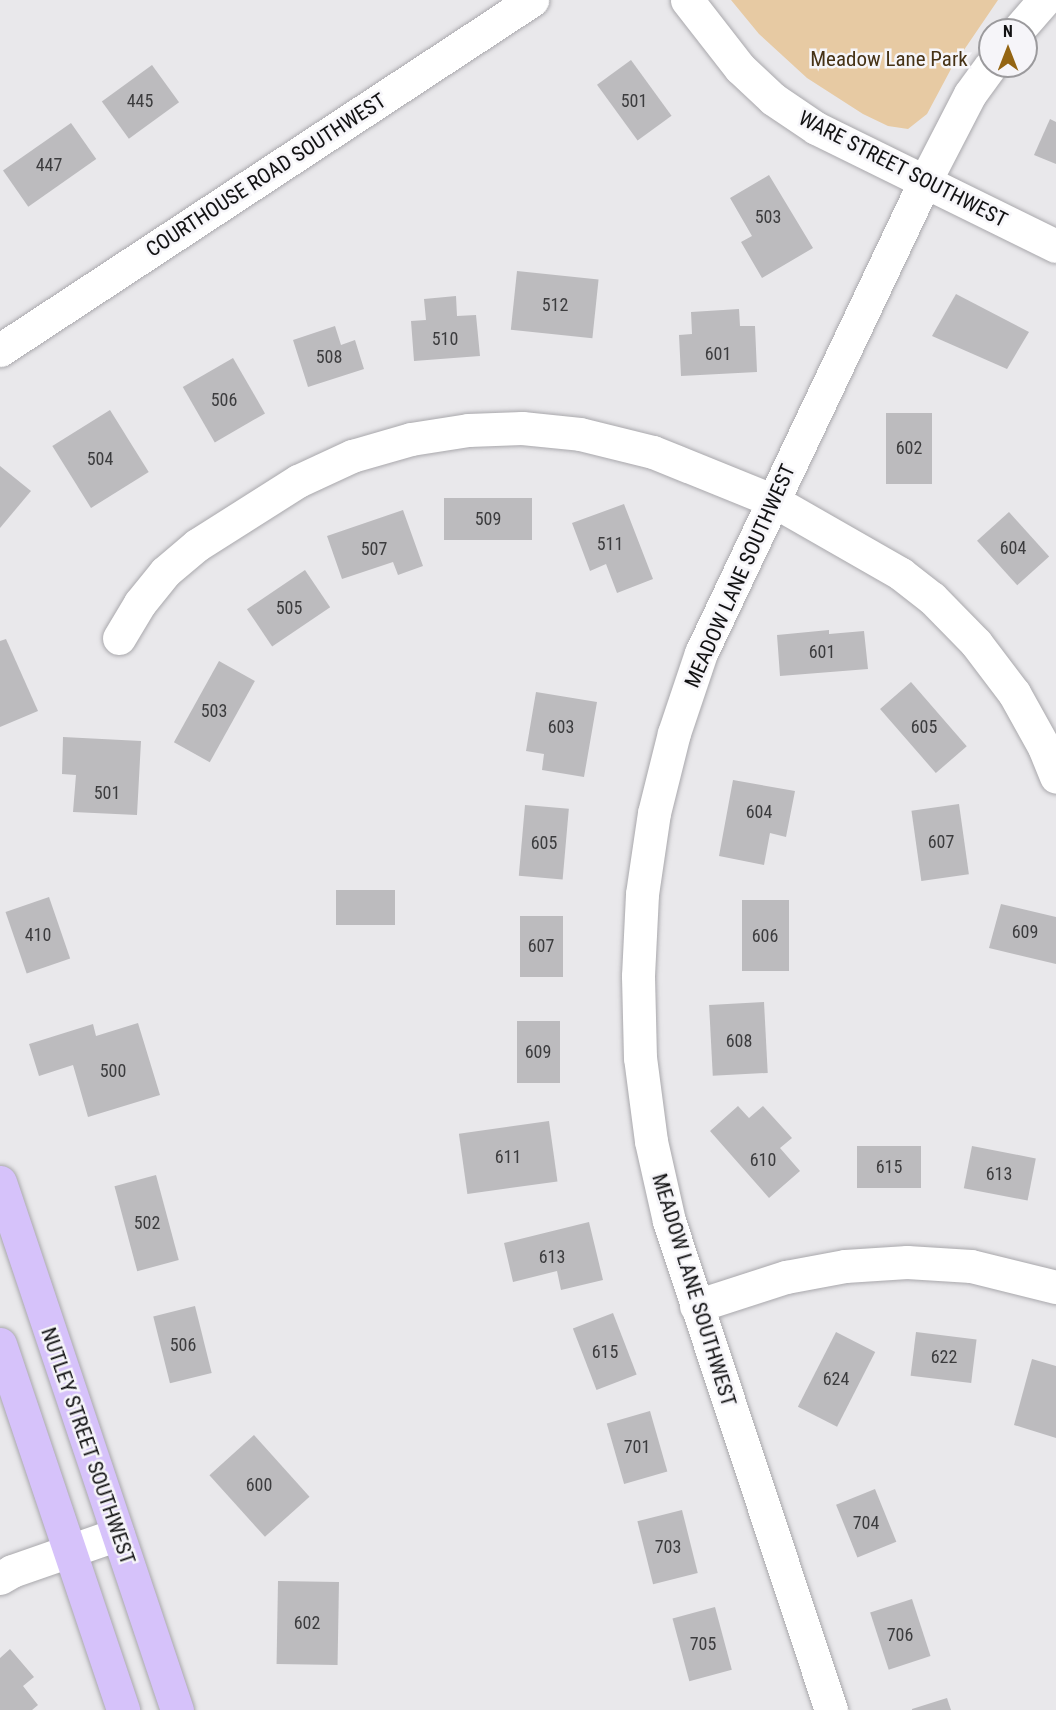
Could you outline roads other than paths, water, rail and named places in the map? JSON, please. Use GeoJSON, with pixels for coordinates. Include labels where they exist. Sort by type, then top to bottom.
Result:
{"type":"FeatureCollection","features":[{"type":"Feature","properties":{"kind":"main road","name":"NUTLEY STREET SOUTHWEST"},"geometry":{"type":"LineString","coordinates":[[0,1182],[177,1710]]}},
{"type":"Feature","properties":{"kind":"main road"},"geometry":{"type":"LineString","coordinates":[[0,1344],[123,1710]]}},
{"type":"Feature","properties":{"kind":"street","name":"COURTHOUSE ROAD SOUTHWEST"},"geometry":{"type":"LineString","coordinates":[[0,350],[532,0]]}},
{"type":"Feature","properties":{"kind":"street","name":"WARE STREET SOUTHWEST"},"geometry":{"type":"LineString","coordinates":[[687,0],[740,69],[773,99],[816,128],[1056,246]]}},
{"type":"Feature","properties":{"kind":"street"},"geometry":{"type":"LineString","coordinates":[[1028,18],[1044,0]]}},
{"type":"Feature","properties":{"kind":"street","name":"MEADOW LANE SOUTHWEST"},"geometry":{"type":"LineString","coordinates":[[831,1710],[669,1221],[651,1141],[640,1058],[638,976],[642,894],[654,813],[674,734],[701,653],[924,183],[970,94],[981,78]]}},
{"type":"Feature","properties":{"kind":"street"},"geometry":{"type":"LineString","coordinates":[[119,638],[140,603],[165,572],[197,545],[298,481],[352,456],[411,439],[468,430],[522,428],[580,434],[653,452],[772,501],[901,574],[932,598],[976,643],[1014,693],[1044,747],[1056,777]]}},
{"type":"Feature","properties":{"kind":"street"},"geometry":{"type":"LineString","coordinates":[[696,1306],[786,1277],[845,1266],[907,1262],[971,1266],[1056,1287]]}},
{"type":"Feature","properties":{"kind":"street"},"geometry":{"type":"LineString","coordinates":[[0,1578],[118,1534]]}},
{"type":"Feature","properties":{"kind":"park label","name":"Meadow Lane Park"},"geometry":{"type":"Point","coordinates":[889,59]}}]}
